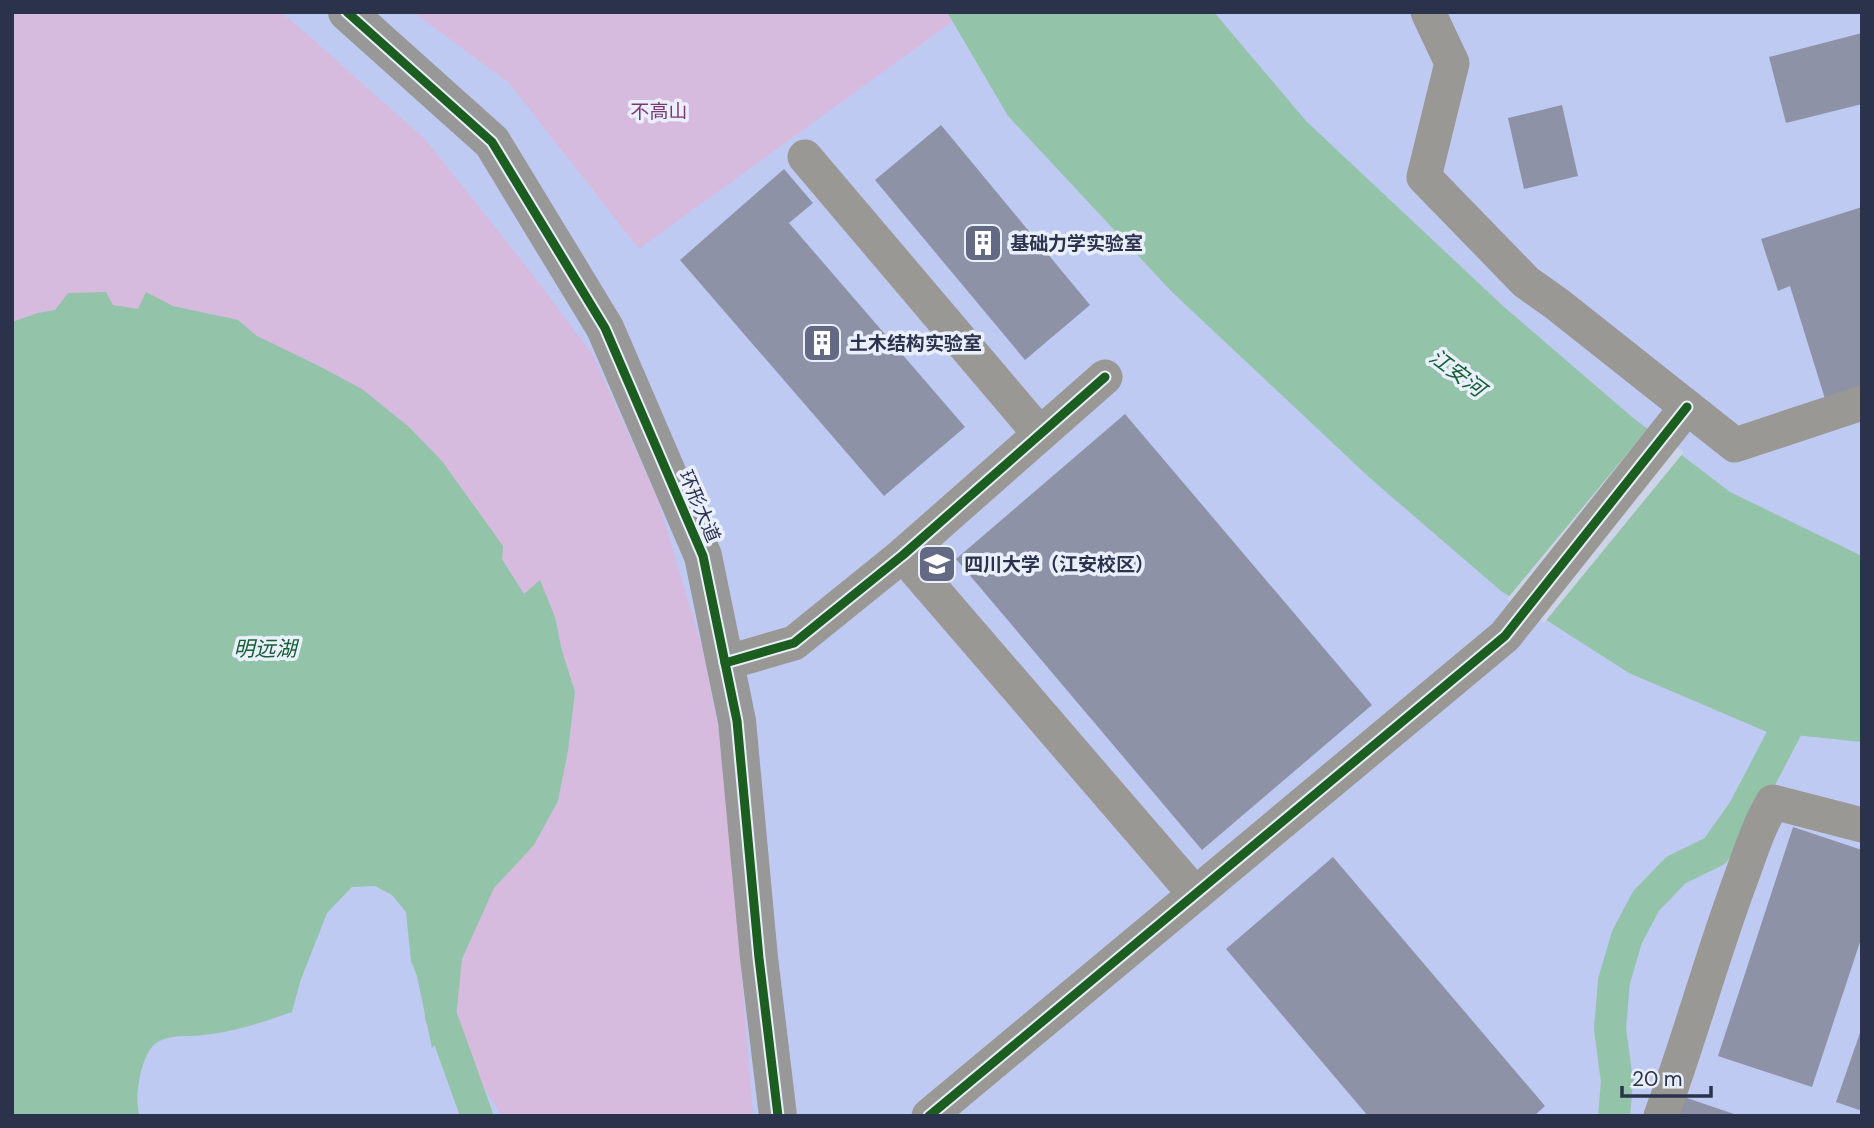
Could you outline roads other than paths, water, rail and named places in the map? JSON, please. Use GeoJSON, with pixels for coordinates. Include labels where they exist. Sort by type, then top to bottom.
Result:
{"type":"FeatureCollection","features":[{"type":"Feature","properties":{"kind":"street","name":"环形大道"},"geometry":{"type":"LineString","coordinates":[[347,12],[492,142],[604,328],[703,556],[737,721],[759,958],[778,1116]]}},
{"type":"Feature","properties":{"kind":"street"},"geometry":{"type":"LineString","coordinates":[[1429,12],[1452,63],[1424,177],[1526,282],[1735,445],[1862,403]]}},
{"type":"Feature","properties":{"kind":"street"},"geometry":{"type":"LineString","coordinates":[[805,157],[1040,434]]}},
{"type":"Feature","properties":{"kind":"street"},"geometry":{"type":"LineString","coordinates":[[725,663],[794,643],[903,555],[1105,377]]}},
{"type":"Feature","properties":{"kind":"street"},"geometry":{"type":"LineString","coordinates":[[929,1116],[1505,636],[1687,407]]}},
{"type":"Feature","properties":{"kind":"street"},"geometry":{"type":"LineString","coordinates":[[903,555],[1195,894]]}},
{"type":"Feature","properties":{"kind":"street"},"geometry":{"type":"LineString","coordinates":[[1661,1116],[1725,921],[1763,819],[1773,802],[1862,825]]}},
{"type":"Feature","properties":{"kind":"water","name":"江安河"},"geometry":{"type":"Polygon","coordinates":[[[947,12],[1214,12],[1306,121],[1503,306],[1632,417],[1730,492],[1862,556],[1862,742],[1767,732],[1629,673],[1501,591],[1371,479],[1171,291],[1008,116],[947,12]]]}},
{"type":"Feature","properties":{"kind":"water","name":"明远湖"},"geometry":{"type":"Polygon","coordinates":[[[106,292],[113,305],[138,309],[146,292],[173,306],[238,320],[257,336],[362,389],[408,426],[442,461],[503,546],[502,559],[524,594],[540,580],[555,617],[575,692],[568,751],[558,801],[534,845],[494,888],[462,959],[456,1017],[432,1048],[417,976],[411,961],[406,912],[392,895],[375,886],[352,887],[327,913],[300,982],[292,1012],[230,1031],[172,1037],[155,1044],[142,1067],[137,1100],[140,1116],[12,1116],[12,322],[55,310],[68,293],[106,292]]]}},
{"type":"Feature","properties":{"kind":"waterway"},"geometry":{"type":"LineString","coordinates":[[1614,1116],[1617,1081],[1610,1029],[1614,981],[1627,937],[1646,901],[1676,870],[1715,851],[1744,810],[1803,697]]}},
{"type":"Feature","properties":{"kind":"waterway"},"geometry":{"type":"LineString","coordinates":[[441,1016],[477,1116]]}},
{"type":"Feature","properties":{"kind":"place","name":"基础力学实验室"},"geometry":{"type":"Point","coordinates":[983,243]}},
{"type":"Feature","properties":{"kind":"place","name":"土木结构实验室"},"geometry":{"type":"Point","coordinates":[822,343]}},
{"type":"Feature","properties":{"kind":"place","name":"四川大学（江安校区）"},"geometry":{"type":"Point","coordinates":[937,564]}},
{"type":"Feature","properties":{"kind":"park label","name":"不高山"},"geometry":{"type":"Point","coordinates":[659,111]}}]}
